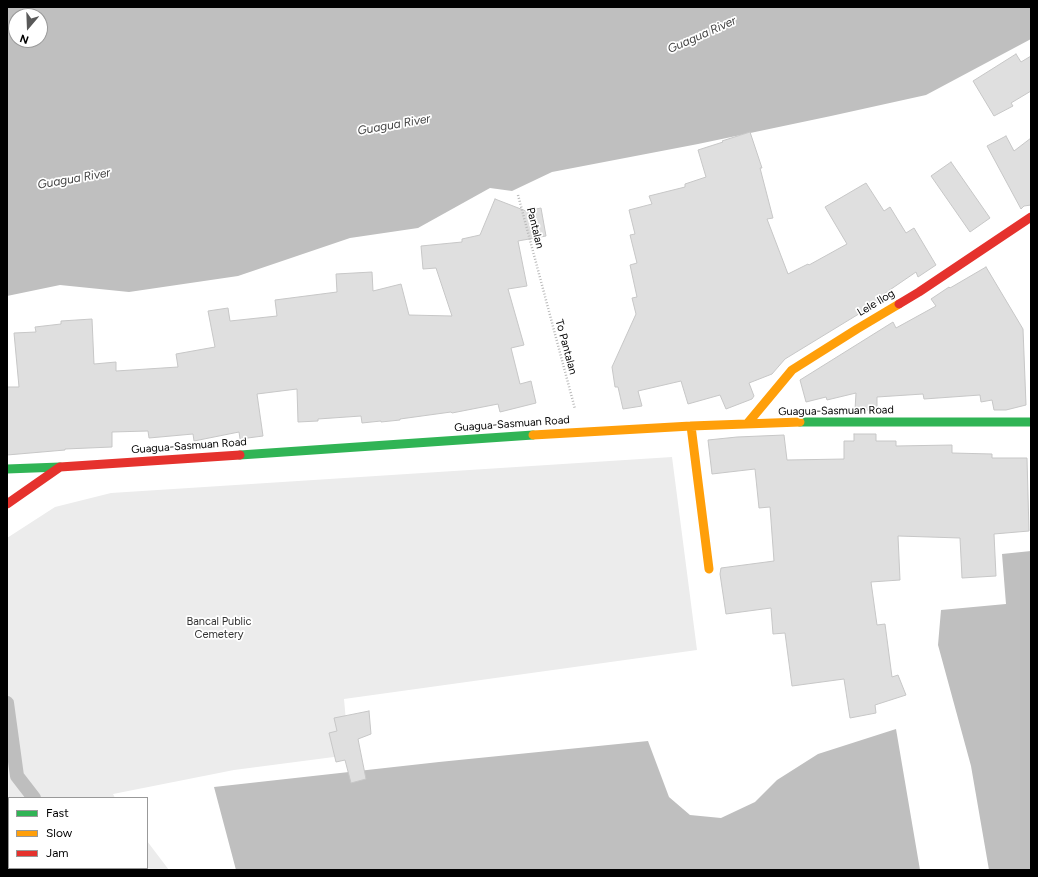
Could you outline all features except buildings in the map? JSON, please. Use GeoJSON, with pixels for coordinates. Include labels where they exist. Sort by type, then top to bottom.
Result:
{"type":"FeatureCollection","features":[{"type":"Feature","properties":{"kind":"main road","name":"Lele Ilog"},"geometry":{"type":"LineString","coordinates":[[747,424],[792,370],[919,292],[1031,217]]}},
{"type":"Feature","properties":{"kind":"main road","name":"Guagua-Sasmuan Road"},"geometry":{"type":"LineString","coordinates":[[7,469],[60,467],[691,426],[805,422],[1031,422]]}},
{"type":"Feature","properties":{"kind":"main road"},"geometry":{"type":"LineString","coordinates":[[691,426],[709,569]]}},
{"type":"Feature","properties":{"kind":"main road"},"geometry":{"type":"LineString","coordinates":[[7,504],[60,467]]}},
{"type":"Feature","properties":{"kind":"lane"},"geometry":{"type":"LineString","coordinates":[[7,703],[17,776],[33,797]]}},
{"type":"Feature","properties":{"kind":"path","name":"Pantalan"},"geometry":{"type":"LineString","coordinates":[[518,195],[536,265]]}},
{"type":"Feature","properties":{"kind":"path","name":"To Pantalan"},"geometry":{"type":"LineString","coordinates":[[536,265],[581,432]]}},
{"type":"Feature","properties":{"kind":"green space","name":"Bancal Public Cemetery"},"geometry":{"type":"Polygon","coordinates":[[[672,457],[697,650],[344,699],[349,755],[234,770],[113,794],[114,797],[8,797],[8,830],[7,538],[55,507],[111,493],[672,457]]]}},
{"type":"Feature","properties":{"kind":"green space"},"geometry":{"type":"Polygon","coordinates":[[[148,842],[169,870],[39,870],[148,869],[148,842]]]}},
{"type":"Feature","properties":{"kind":"water","name":"Guagua River"},"geometry":{"type":"Polygon","coordinates":[[[7,7],[1031,7],[1031,39],[926,95],[698,144],[552,172],[512,191],[490,188],[418,228],[350,238],[238,276],[129,292],[60,285],[7,296],[7,7]]]}},
{"type":"Feature","properties":{"kind":"water"},"geometry":{"type":"Polygon","coordinates":[[[1031,551],[1031,870],[989,870],[971,766],[938,645],[941,610],[1006,604],[1002,554],[1031,551]]]}},
{"type":"Feature","properties":{"kind":"water"},"geometry":{"type":"Polygon","coordinates":[[[896,729],[920,870],[236,870],[214,787],[648,741],[669,797],[690,815],[721,818],[755,802],[777,780],[818,754],[896,729]]]}},
{"type":"Feature","properties":{"kind":"traffic: fast"},"geometry":{"type":"LineString","coordinates":[[800,422],[1031,422]]}},
{"type":"Feature","properties":{"kind":"traffic: fast"},"geometry":{"type":"LineString","coordinates":[[240,455],[533,435]]}},
{"type":"Feature","properties":{"kind":"traffic: fast"},"geometry":{"type":"LineString","coordinates":[[7,469],[60,467]]}},
{"type":"Feature","properties":{"kind":"traffic: slow"},"geometry":{"type":"LineString","coordinates":[[747,424],[792,370],[899,304]]}},
{"type":"Feature","properties":{"kind":"traffic: slow"},"geometry":{"type":"LineString","coordinates":[[533,435],[691,426],[800,422]]}},
{"type":"Feature","properties":{"kind":"traffic: slow"},"geometry":{"type":"LineString","coordinates":[[691,426],[709,569]]}},
{"type":"Feature","properties":{"kind":"traffic: jam"},"geometry":{"type":"LineString","coordinates":[[899,304],[1031,217]]}},
{"type":"Feature","properties":{"kind":"traffic: jam"},"geometry":{"type":"LineString","coordinates":[[7,504],[60,467],[240,455]]}}]}
